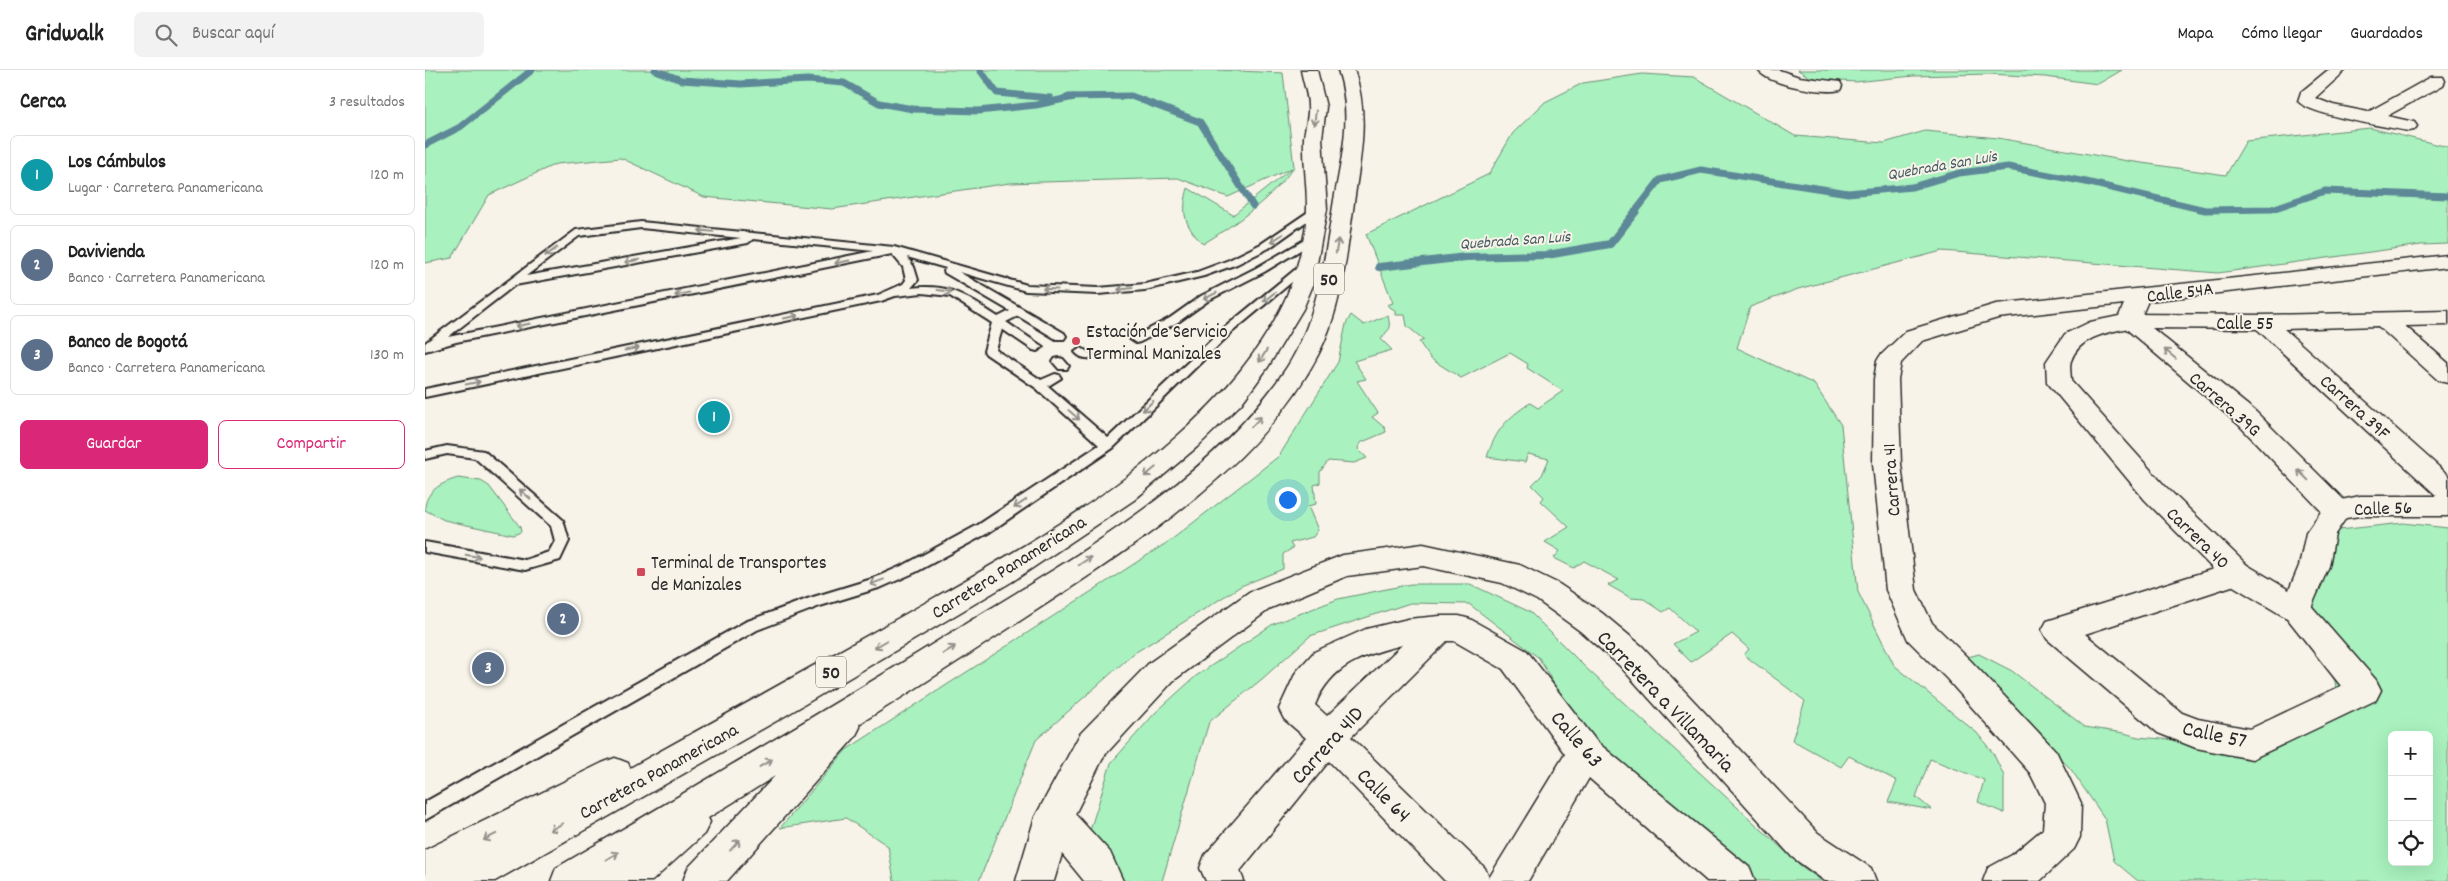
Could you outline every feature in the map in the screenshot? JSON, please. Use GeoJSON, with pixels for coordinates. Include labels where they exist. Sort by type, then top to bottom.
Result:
{"type":"FeatureCollection","features":[{"type":"Feature","properties":{"kind":"main road","name":"Carretera Panamericana"},"geometry":{"type":"LineString","coordinates":[[459,881],[833,671],[1002,573],[1125,493],[1188,441],[1232,398],[1259,362],[1292,309],[1302,285],[1313,238],[1317,209],[1313,138],[1317,108],[1309,70]]}},
{"type":"Feature","properties":{"kind":"main road","name":"Carretera Panamericana"},"geometry":{"type":"LineString","coordinates":[[570,881],[864,704],[1027,600],[1154,516],[1223,458],[1264,414],[1299,367],[1315,331],[1336,252],[1355,130],[1356,100],[1346,70]]}},
{"type":"Feature","properties":{"kind":"main road"},"geometry":{"type":"LineString","coordinates":[[1766,70],[1802,85],[1834,86]]}},
{"type":"Feature","properties":{"kind":"main road"},"geometry":{"type":"LineString","coordinates":[[2338,70],[2307,96],[2307,101],[2328,109],[2408,126]]}},
{"type":"Feature","properties":{"kind":"main road"},"geometry":{"type":"LineString","coordinates":[[2369,119],[2437,81]]}},
{"type":"Feature","properties":{"kind":"main road","name":"Calle 54A"},"geometry":{"type":"LineString","coordinates":[[1914,336],[1996,312],[2448,261]]}},
{"type":"Feature","properties":{"kind":"main road"},"geometry":{"type":"LineString","coordinates":[[2129,321],[2138,296]]}},
{"type":"Feature","properties":{"kind":"main road","name":"Calle 55"},"geometry":{"type":"LineString","coordinates":[[2058,362],[2073,339],[2098,327],[2129,321],[2263,322],[2448,318]]}},
{"type":"Feature","properties":{"kind":"main road"},"geometry":{"type":"LineString","coordinates":[[2384,320],[2448,376]]}},
{"type":"Feature","properties":{"kind":"main road","name":"Carrera 39G"},"geometry":{"type":"LineString","coordinates":[[2129,321],[2247,418],[2337,510]]}},
{"type":"Feature","properties":{"kind":"main road","name":"Carrera 39F"},"geometry":{"type":"LineString","coordinates":[[2263,322],[2448,490]]}},
{"type":"Feature","properties":{"kind":"main road","name":"Carrera 41"},"geometry":{"type":"LineString","coordinates":[[1914,336],[1889,360],[1886,379],[1887,455],[1901,590],[1919,631],[1959,670],[2043,762],[2063,803],[2061,837],[2026,868],[2002,881]]}},
{"type":"Feature","properties":{"kind":"main road","name":"Carrera 40"},"geometry":{"type":"LineString","coordinates":[[2058,362],[2059,382],[2155,493],[2236,573],[2296,608],[2364,690]]}},
{"type":"Feature","properties":{"kind":"main road","name":"Calle 56"},"geometry":{"type":"LineString","coordinates":[[2296,608],[2313,566],[2321,533],[2337,510],[2359,506],[2448,506]]}},
{"type":"Feature","properties":{"kind":"main road","name":"Carretera a Villamaria"},"geometry":{"type":"LineString","coordinates":[[1035,881],[1053,817],[1092,745],[1161,672],[1260,600],[1343,566],[1423,555],[1509,573],[1548,592],[1591,622],[1631,656],[1805,845],[1857,881]]}},
{"type":"Feature","properties":{"kind":"main road","name":"Calle 57"},"geometry":{"type":"LineString","coordinates":[[2236,573],[2058,630],[2170,723],[2196,733],[2252,744],[2364,690]]}},
{"type":"Feature","properties":{"kind":"main road","name":"Carrera 41D"},"geometry":{"type":"LineString","coordinates":[[1222,874],[1328,738],[1440,628]]}},
{"type":"Feature","properties":{"kind":"main road","name":"Calle 63"},"geometry":{"type":"LineString","coordinates":[[1296,709],[1308,681],[1326,661],[1366,642],[1408,631],[1459,628],[1515,660],[1585,753],[1730,879]]}},
{"type":"Feature","properties":{"kind":"main road"},"geometry":{"type":"LineString","coordinates":[[425,869],[637,763],[833,671]]}},
{"type":"Feature","properties":{"kind":"main road"},"geometry":{"type":"LineString","coordinates":[[703,881],[864,704]]}},
{"type":"Feature","properties":{"kind":"main road","name":"Calle 64"},"geometry":{"type":"LineString","coordinates":[[1296,709],[1328,738],[1471,881]]}},
{"type":"Feature","properties":{"kind":"main road"},"geometry":{"type":"LineString","coordinates":[[1507,881],[1585,753]]}},
{"type":"Feature","properties":{"kind":"main road"},"geometry":{"type":"LineString","coordinates":[[618,881],[645,864],[735,781]]}},
{"type":"Feature","properties":{"kind":"main road"},"geometry":{"type":"LineString","coordinates":[[1053,817],[1096,865],[1105,881]]}},
{"type":"Feature","properties":{"kind":"lane"},"geometry":{"type":"LineString","coordinates":[[425,348],[576,233],[641,225],[894,250],[1026,288],[1078,291],[1136,288],[1200,274],[1233,262],[1265,246],[1317,209]]}},
{"type":"Feature","properties":{"kind":"lane"},"geometry":{"type":"LineString","coordinates":[[509,283],[766,236]]}},
{"type":"Feature","properties":{"kind":"lane"},"geometry":{"type":"LineString","coordinates":[[1136,338],[1174,320],[1205,298],[1261,270],[1313,238]]}},
{"type":"Feature","properties":{"kind":"lane"},"geometry":{"type":"LineString","coordinates":[[894,250],[907,264],[912,280],[907,286],[896,293]]}},
{"type":"Feature","properties":{"kind":"lane"},"geometry":{"type":"LineString","coordinates":[[425,348],[453,339],[894,250]]}},
{"type":"Feature","properties":{"kind":"lane"},"geometry":{"type":"LineString","coordinates":[[934,261],[1060,336]]}},
{"type":"Feature","properties":{"kind":"lane"},"geometry":{"type":"LineString","coordinates":[[425,812],[751,626],[815,602],[877,583],[911,568],[983,529],[1108,445],[1228,330],[1306,266]]}},
{"type":"Feature","properties":{"kind":"lane"},"geometry":{"type":"LineString","coordinates":[[425,393],[881,298],[896,293],[922,290],[953,293],[1037,347]]}},
{"type":"Feature","properties":{"kind":"lane"},"geometry":{"type":"LineString","coordinates":[[1017,312],[998,322],[990,351],[1040,385],[1108,445]]}},
{"type":"Feature","properties":{"kind":"lane"},"geometry":{"type":"LineString","coordinates":[[1040,385],[1055,378]]}},
{"type":"Feature","properties":{"kind":"lane"},"geometry":{"type":"LineString","coordinates":[[425,455],[447,450],[479,454],[558,524],[562,541],[555,556],[525,565],[425,547]]}},
{"type":"Feature","properties":{"kind":"green space"},"geometry":{"type":"Polygon","coordinates":[[[425,70],[1216,70],[1283,73],[1294,167],[1275,190],[1253,210],[1203,244],[1188,225],[1186,218],[1185,205],[1188,188],[1233,215],[1292,168],[1228,197],[1178,178],[1010,183],[832,209],[704,197],[621,158],[556,164],[489,195],[452,258],[425,263],[425,70]]]}},
{"type":"Feature","properties":{"kind":"green space"},"geometry":{"type":"Polygon","coordinates":[[[1798,70],[2122,70],[2098,84],[2045,77],[1989,74],[1913,76],[1855,82],[1813,79],[1798,70]]]}},
{"type":"Feature","properties":{"kind":"green space"},"geometry":{"type":"Polygon","coordinates":[[[1642,74],[1694,77],[1795,136],[1884,143],[1925,131],[1998,138],[2128,161],[2226,175],[2246,141],[2370,128],[2448,147],[2448,244],[2421,245],[2218,273],[1942,251],[1798,289],[1750,307],[1737,348],[1814,384],[1841,425],[1858,592],[1894,665],[1977,733],[1993,753],[2004,776],[2004,813],[1978,802],[1984,780],[1930,759],[1916,797],[1932,810],[1888,802],[1897,781],[1849,756],[1841,767],[1792,740],[1805,701],[1744,655],[1749,649],[1732,634],[1691,662],[1673,644],[1696,632],[1670,608],[1663,612],[1644,599],[1631,598],[1608,585],[1619,580],[1584,561],[1574,568],[1554,558],[1560,551],[1545,542],[1569,527],[1541,501],[1544,497],[1532,485],[1542,475],[1549,459],[1528,454],[1525,462],[1487,457],[1498,432],[1514,414],[1530,403],[1538,408],[1563,391],[1527,368],[1528,364],[1510,353],[1461,378],[1431,359],[1419,342],[1424,340],[1407,326],[1405,315],[1396,315],[1396,311],[1387,305],[1393,303],[1366,234],[1489,174],[1513,133],[1545,102],[1583,83],[1642,74]]]}},
{"type":"Feature","properties":{"kind":"green space"},"geometry":{"type":"Polygon","coordinates":[[[1351,315],[1364,325],[1388,315],[1390,328],[1381,339],[1392,350],[1354,361],[1366,379],[1357,381],[1378,413],[1372,417],[1385,428],[1386,432],[1360,443],[1358,449],[1367,458],[1354,463],[1328,461],[1320,472],[1320,483],[1314,485],[1316,504],[1308,506],[1318,530],[1313,537],[1290,543],[1293,548],[1283,554],[1283,569],[1241,586],[1133,654],[1036,740],[979,881],[894,881],[888,846],[846,818],[780,828],[846,750],[1171,540],[1279,456],[1338,362],[1346,324],[1351,315]]]}},
{"type":"Feature","properties":{"kind":"green space"},"geometry":{"type":"Polygon","coordinates":[[[458,478],[481,481],[489,486],[520,527],[521,532],[513,535],[444,520],[425,510],[428,498],[435,489],[446,482],[458,478]]]}},
{"type":"Feature","properties":{"kind":"green space"},"geometry":{"type":"Polygon","coordinates":[[[2403,523],[2448,528],[2448,881],[2138,881],[2114,861],[2105,819],[2070,768],[1957,660],[1979,654],[2012,671],[2085,727],[2138,737],[2198,742],[2339,710],[2335,681],[2296,609],[2325,549],[2338,530],[2403,523]]]}},
{"type":"Feature","properties":{"kind":"green space"},"geometry":{"type":"Polygon","coordinates":[[[1411,584],[1470,584],[1530,612],[1585,667],[1800,865],[1822,881],[1755,881],[1593,752],[1539,658],[1469,604],[1410,603],[1310,636],[1262,679],[1209,722],[1162,881],[1108,881],[1087,840],[1111,763],[1155,713],[1196,676],[1273,624],[1338,599],[1411,584]]]}},
{"type":"Feature","properties":{"kind":"waterway"},"geometry":{"type":"LineString","coordinates":[[425,145],[460,127],[532,70]]}},
{"type":"Feature","properties":{"kind":"waterway"},"geometry":{"type":"LineString","coordinates":[[655,70],[681,80],[741,84],[808,80],[844,83],[879,103],[913,109],[978,111],[1036,105],[1074,97]]}},
{"type":"Feature","properties":{"kind":"waterway","name":"Quebrada San Luis"},"geometry":{"type":"LineString","coordinates":[[980,70],[997,93],[1050,98]]}},
{"type":"Feature","properties":{"kind":"waterway","name":"Quebrada San Luis"},"geometry":{"type":"LineString","coordinates":[[1067,97],[1131,96],[1200,122],[1253,206]]}},
{"type":"Feature","properties":{"kind":"waterway","name":"Quebrada San Luis"},"geometry":{"type":"LineString","coordinates":[[1635,212],[1660,180],[1701,170],[1848,193],[1912,187],[1959,173],[2008,167],[2086,182],[2205,210],[2272,209],[2325,191],[2448,196]]}},
{"type":"Feature","properties":{"kind":"waterway","name":"Quebrada San Luis"},"geometry":{"type":"LineString","coordinates":[[1379,267],[1466,257],[1547,255],[1610,244],[1636,211]]}},
{"type":"Feature","properties":{"kind":"place","name":"Estación de Servicio Terminal Manizales"},"geometry":{"type":"Point","coordinates":[1076,341]}},
{"type":"Feature","properties":{"kind":"place","name":"Los Cámbulos"},"geometry":{"type":"Point","coordinates":[714,417]}},
{"type":"Feature","properties":{"kind":"place","name":"Terminal de Transportes de Manizales"},"geometry":{"type":"Point","coordinates":[641,572]}},
{"type":"Feature","properties":{"kind":"place","name":"Davivienda"},"geometry":{"type":"Point","coordinates":[563,619]}},
{"type":"Feature","properties":{"kind":"place","name":"Banco de Bogotá"},"geometry":{"type":"Point","coordinates":[488,668]}}]}
